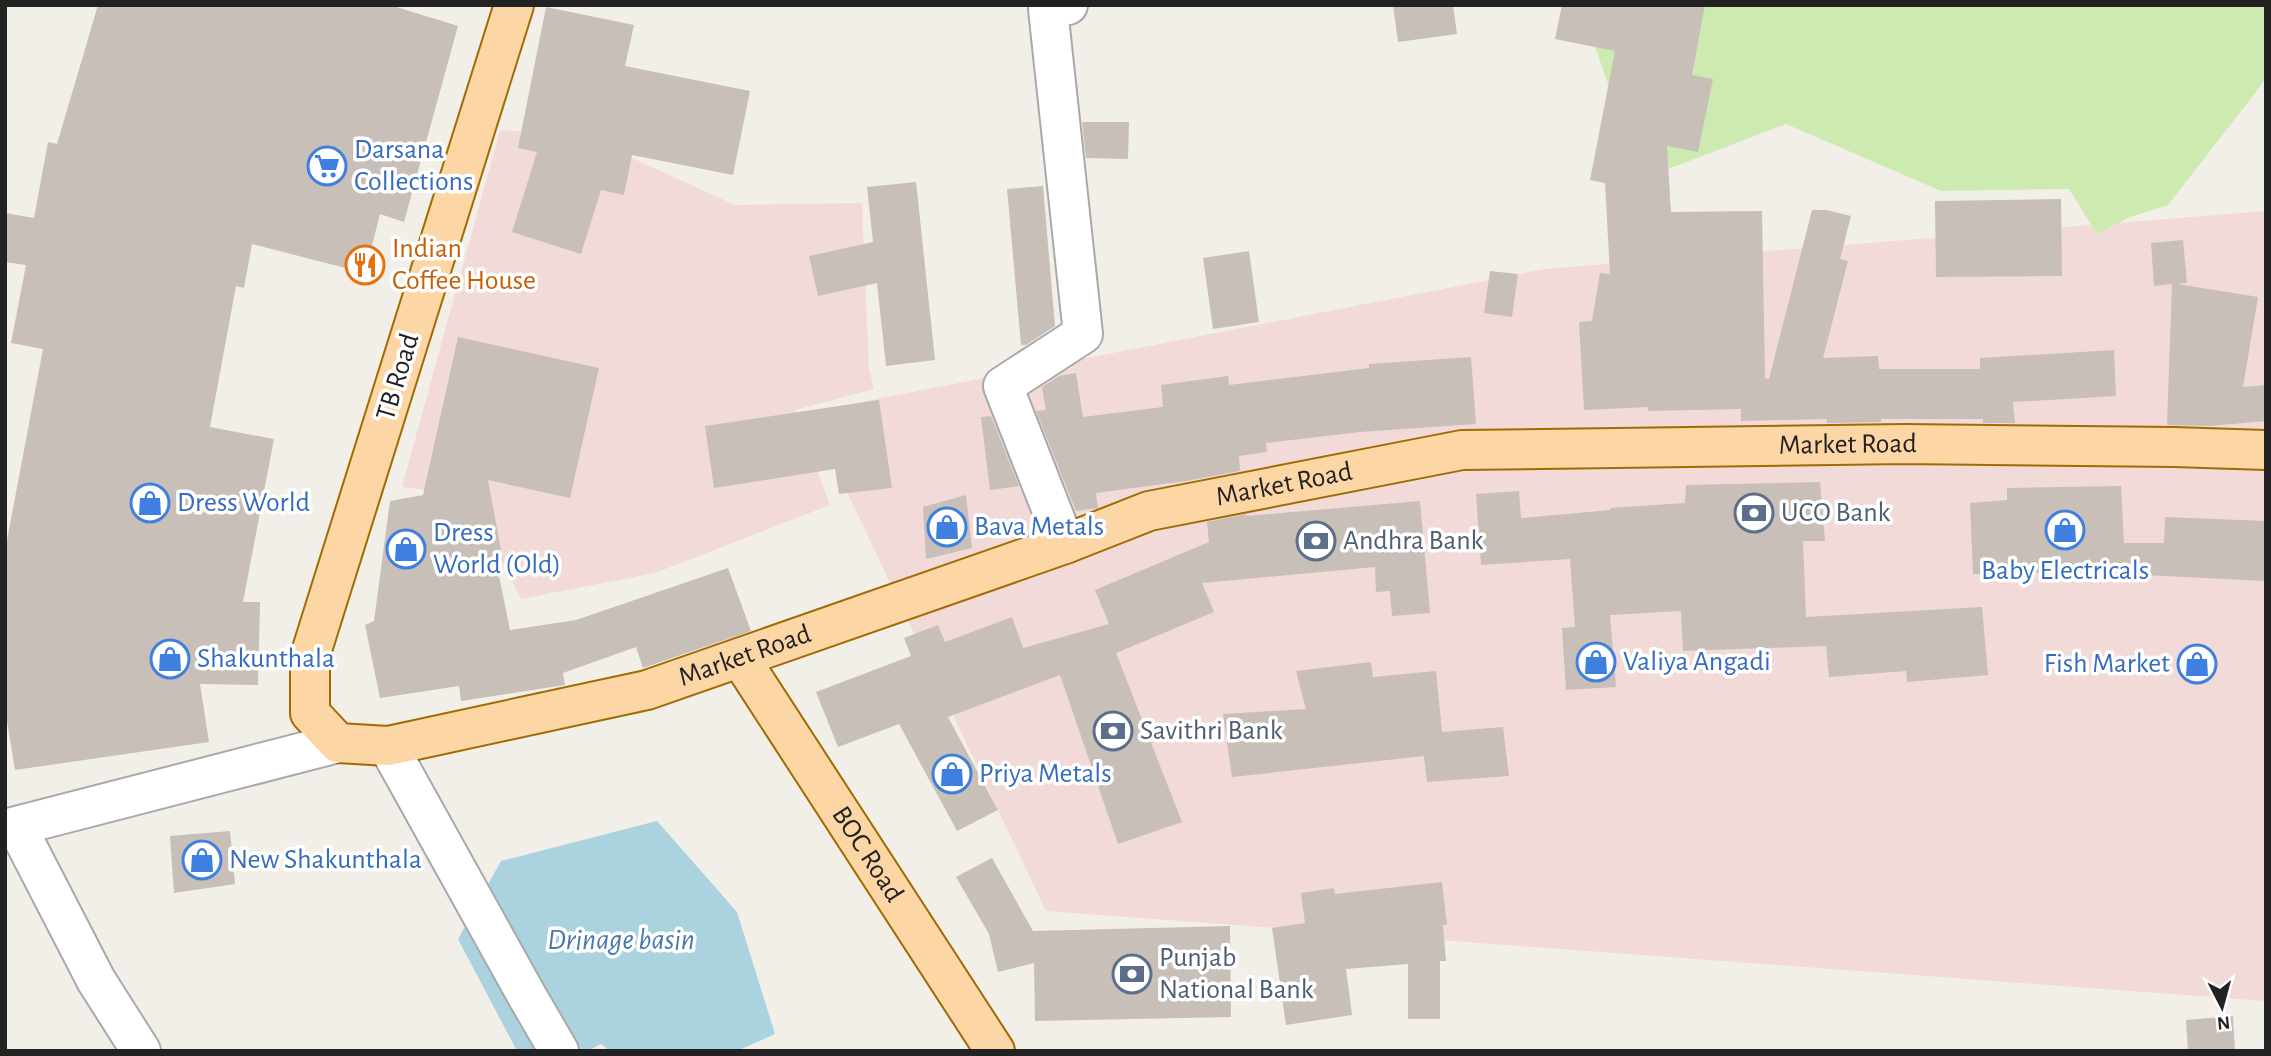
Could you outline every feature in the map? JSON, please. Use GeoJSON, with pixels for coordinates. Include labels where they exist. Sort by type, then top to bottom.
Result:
{"type":"FeatureCollection","features":[{"type":"Feature","properties":{"kind":"main road","name":"TB Road"},"geometry":{"type":"LineString","coordinates":[[338,743],[310,713],[310,656],[510,7]]}},
{"type":"Feature","properties":{"kind":"main road","name":"Market Road"},"geometry":{"type":"LineString","coordinates":[[338,743],[388,746],[647,690],[1065,544],[1149,511],[1462,450],[1905,444],[2266,450]]}},
{"type":"Feature","properties":{"kind":"main road","name":"BOC Road"},"geometry":{"type":"LineString","coordinates":[[740,658],[995,1051]]}},
{"type":"Feature","properties":{"kind":"street"},"geometry":{"type":"LineString","coordinates":[[1065,544],[1003,386],[1083,334],[1048,9],[1068,5]]}},
{"type":"Feature","properties":{"kind":"street"},"geometry":{"type":"LineString","coordinates":[[141,1051],[96,979],[11,828],[338,743]]}},
{"type":"Feature","properties":{"kind":"street"},"geometry":{"type":"LineString","coordinates":[[388,746],[559,1051]]}},
{"type":"Feature","properties":{"kind":"shaded area"},"geometry":{"type":"Polygon","coordinates":[[[500,130],[584,136],[735,205],[862,203],[869,369],[874,389],[795,410],[830,505],[655,573],[521,599],[467,495],[402,487],[500,130]]]}},
{"type":"Feature","properties":{"kind":"shaded area","name":"Valiya Angadi"},"geometry":{"type":"Polygon","coordinates":[[[2266,211],[2266,1001],[1046,911],[809,412],[1545,269],[2266,211]]]}},
{"type":"Feature","properties":{"kind":"green space"},"geometry":{"type":"Polygon","coordinates":[[[1580,5],[2266,5],[2266,77],[2168,205],[2130,217],[2097,234],[2069,189],[1941,191],[1786,124],[1642,179],[1580,5]]]}},
{"type":"Feature","properties":{"kind":"water","name":"Drinage basin"},"geometry":{"type":"Polygon","coordinates":[[[657,821],[737,912],[775,1034],[737,1051],[610,1051],[601,1044],[588,1051],[517,1051],[458,939],[501,861],[657,821]]]}},
{"type":"Feature","properties":{"kind":"building"},"geometry":{"type":"Polygon","coordinates":[[[98,5],[390,5],[458,26],[404,222],[380,214],[365,273],[252,244],[244,288],[236,286],[210,427],[274,439],[243,602],[260,602],[258,685],[200,684],[209,742],[15,770],[5,709],[5,551],[43,349],[11,343],[26,265],[5,262],[5,213],[34,218],[48,142],[57,144],[98,5]]]}},
{"type":"Feature","properties":{"kind":"building"},"geometry":{"type":"Polygon","coordinates":[[[1393,5],[1453,5],[1457,34],[1398,42],[1393,5]]]}},
{"type":"Feature","properties":{"kind":"building"},"geometry":{"type":"Polygon","coordinates":[[[1562,5],[1705,5],[1692,75],[1713,79],[1698,152],[1667,146],[1671,212],[1762,211],[1765,378],[1769,379],[1812,210],[1826,210],[1851,216],[1840,259],[1848,261],[1823,358],[1878,356],[1879,369],[1980,369],[1980,358],[2114,350],[2116,396],[2013,402],[2015,423],[1983,423],[1983,419],[1881,419],[1881,422],[1827,423],[1827,419],[1741,421],[1741,409],[1648,411],[1648,407],[1584,410],[1579,322],[1592,321],[1600,273],[1610,274],[1605,183],[1590,180],[1615,51],[1555,39],[1562,5]]]}},
{"type":"Feature","properties":{"kind":"building"},"geometry":{"type":"Polygon","coordinates":[[[546,7],[634,25],[625,66],[750,91],[733,175],[632,155],[624,195],[601,190],[581,254],[512,232],[537,152],[518,148],[546,7]]]}},
{"type":"Feature","properties":{"kind":"building"},"geometry":{"type":"Polygon","coordinates":[[[1082,122],[1129,122],[1128,159],[1086,158],[1082,122]]]}},
{"type":"Feature","properties":{"kind":"building"},"geometry":{"type":"Polygon","coordinates":[[[916,182],[935,360],[886,366],[877,283],[818,296],[809,256],[873,242],[867,187],[916,182]]]}},
{"type":"Feature","properties":{"kind":"building"},"geometry":{"type":"Polygon","coordinates":[[[1043,186],[1055,326],[1026,345],[1021,345],[1007,189],[1043,186]]]}},
{"type":"Feature","properties":{"kind":"building"},"geometry":{"type":"Polygon","coordinates":[[[2061,199],[2062,276],[1936,277],[1935,201],[2061,199]]]}},
{"type":"Feature","properties":{"kind":"building"},"geometry":{"type":"Polygon","coordinates":[[[2183,240],[2187,283],[2177,284],[2258,297],[2243,387],[2266,385],[2266,421],[2210,426],[2167,425],[2172,284],[2154,286],[2151,243],[2183,240]]]}},
{"type":"Feature","properties":{"kind":"building"},"geometry":{"type":"Polygon","coordinates":[[[1249,251],[1259,322],[1213,329],[1203,258],[1249,251]]]}},
{"type":"Feature","properties":{"kind":"building"},"geometry":{"type":"Polygon","coordinates":[[[1490,271],[1518,274],[1512,317],[1484,313],[1490,271]]]}},
{"type":"Feature","properties":{"kind":"building"},"geometry":{"type":"Polygon","coordinates":[[[458,337],[599,368],[570,498],[488,480],[503,561],[496,561],[510,630],[576,620],[728,568],[751,631],[643,668],[636,647],[563,673],[565,685],[461,701],[459,686],[380,698],[365,625],[374,621],[390,501],[423,495],[458,337]]]}},
{"type":"Feature","properties":{"kind":"building"},"geometry":{"type":"Polygon","coordinates":[[[1471,357],[1476,424],[1360,432],[1266,443],[1267,452],[1239,456],[1240,471],[1096,493],[1098,508],[1076,511],[1036,411],[1046,410],[1042,387],[1059,376],[1076,373],[1083,417],[1163,407],[1161,385],[1228,376],[1229,385],[1369,368],[1369,364],[1471,357]]]}},
{"type":"Feature","properties":{"kind":"building"},"geometry":{"type":"Polygon","coordinates":[[[879,400],[892,488],[839,494],[835,469],[714,488],[705,426],[879,400]]]}},
{"type":"Feature","properties":{"kind":"building"},"geometry":{"type":"Polygon","coordinates":[[[991,416],[1019,486],[990,490],[981,417],[991,416]]]}},
{"type":"Feature","properties":{"kind":"building"},"geometry":{"type":"Polygon","coordinates":[[[1820,482],[1825,541],[1803,541],[1806,617],[1982,607],[1988,675],[1907,682],[1906,671],[1829,677],[1826,646],[1683,651],[1681,611],[1610,615],[1616,687],[1566,690],[1562,628],[1575,627],[1570,559],[1481,565],[1476,494],[1519,491],[1521,518],[1685,503],[1686,485],[1820,482]]]}},
{"type":"Feature","properties":{"kind":"building"},"geometry":{"type":"Polygon","coordinates":[[[2121,486],[2124,543],[2164,543],[2165,517],[2266,521],[2266,581],[2144,575],[2145,571],[1973,574],[1970,503],[2007,500],[2007,488],[2121,486]]]}},
{"type":"Feature","properties":{"kind":"building","name":"Bava Metals"},"geometry":{"type":"Polygon","coordinates":[[[966,495],[972,548],[926,559],[923,507],[966,495]]]}},
{"type":"Feature","properties":{"kind":"building"},"geometry":{"type":"Polygon","coordinates":[[[1420,501],[1430,613],[1392,616],[1390,591],[1376,592],[1375,567],[1202,583],[1214,612],[1116,653],[1182,822],[1118,844],[1060,675],[948,717],[998,810],[957,831],[899,724],[838,747],[816,692],[911,656],[904,638],[938,625],[945,642],[1012,617],[1023,648],[1109,624],[1095,590],[1209,542],[1207,522],[1246,514],[1420,501]]]}},
{"type":"Feature","properties":{"kind":"building"},"geometry":{"type":"Polygon","coordinates":[[[1371,662],[1373,677],[1436,671],[1442,732],[1503,727],[1509,776],[1427,782],[1424,756],[1232,777],[1223,714],[1306,709],[1296,671],[1371,662]]]}},
{"type":"Feature","properties":{"kind":"building","name":"New Shakunthala"},"geometry":{"type":"Polygon","coordinates":[[[230,831],[235,884],[174,893],[170,836],[230,831]]]}},
{"type":"Feature","properties":{"kind":"building","name":"Punjab National Bank"},"geometry":{"type":"Polygon","coordinates":[[[992,858],[1033,931],[1230,926],[1231,1017],[1035,1021],[1034,963],[998,972],[989,934],[956,877],[992,858]]]}},
{"type":"Feature","properties":{"kind":"building"},"geometry":{"type":"Polygon","coordinates":[[[1442,882],[1447,925],[1443,925],[1446,961],[1440,961],[1440,1019],[1408,1019],[1408,964],[1346,969],[1352,1015],[1286,1025],[1272,928],[1305,923],[1301,893],[1334,888],[1335,894],[1442,882]]]}},
{"type":"Feature","properties":{"kind":"building"},"geometry":{"type":"Polygon","coordinates":[[[2233,1016],[2235,1051],[2188,1051],[2186,1020],[2233,1016]]]}},
{"type":"Feature","properties":{"kind":"place","name":"Darsana Collections"},"geometry":{"type":"Point","coordinates":[327,166]}},
{"type":"Feature","properties":{"kind":"place","name":"Indian Coffee House"},"geometry":{"type":"Point","coordinates":[365,265]}},
{"type":"Feature","properties":{"kind":"place","name":"Dress World"},"geometry":{"type":"Point","coordinates":[150,503]}},
{"type":"Feature","properties":{"kind":"place","name":"UCO Bank"},"geometry":{"type":"Point","coordinates":[1754,513]}},
{"type":"Feature","properties":{"kind":"place","name":"Bava Metals"},"geometry":{"type":"Point","coordinates":[947,527]}},
{"type":"Feature","properties":{"kind":"place","name":"Baby Electricals"},"geometry":{"type":"Point","coordinates":[2065,530]}},
{"type":"Feature","properties":{"kind":"place","name":"Andhra Bank"},"geometry":{"type":"Point","coordinates":[1316,541]}},
{"type":"Feature","properties":{"kind":"place","name":"Dress World (Old)"},"geometry":{"type":"Point","coordinates":[406,549]}},
{"type":"Feature","properties":{"kind":"place","name":"Shakunthala"},"geometry":{"type":"Point","coordinates":[170,659]}},
{"type":"Feature","properties":{"kind":"place","name":"Valiya Angadi"},"geometry":{"type":"Point","coordinates":[1596,662]}},
{"type":"Feature","properties":{"kind":"place","name":"Fish Market"},"geometry":{"type":"Point","coordinates":[2197,664]}},
{"type":"Feature","properties":{"kind":"place","name":"Savithri Bank"},"geometry":{"type":"Point","coordinates":[1113,731]}},
{"type":"Feature","properties":{"kind":"place","name":"Priya Metals"},"geometry":{"type":"Point","coordinates":[952,774]}},
{"type":"Feature","properties":{"kind":"place","name":"New Shakunthala"},"geometry":{"type":"Point","coordinates":[202,860]}},
{"type":"Feature","properties":{"kind":"place","name":"Punjab National Bank"},"geometry":{"type":"Point","coordinates":[1132,974]}}]}
